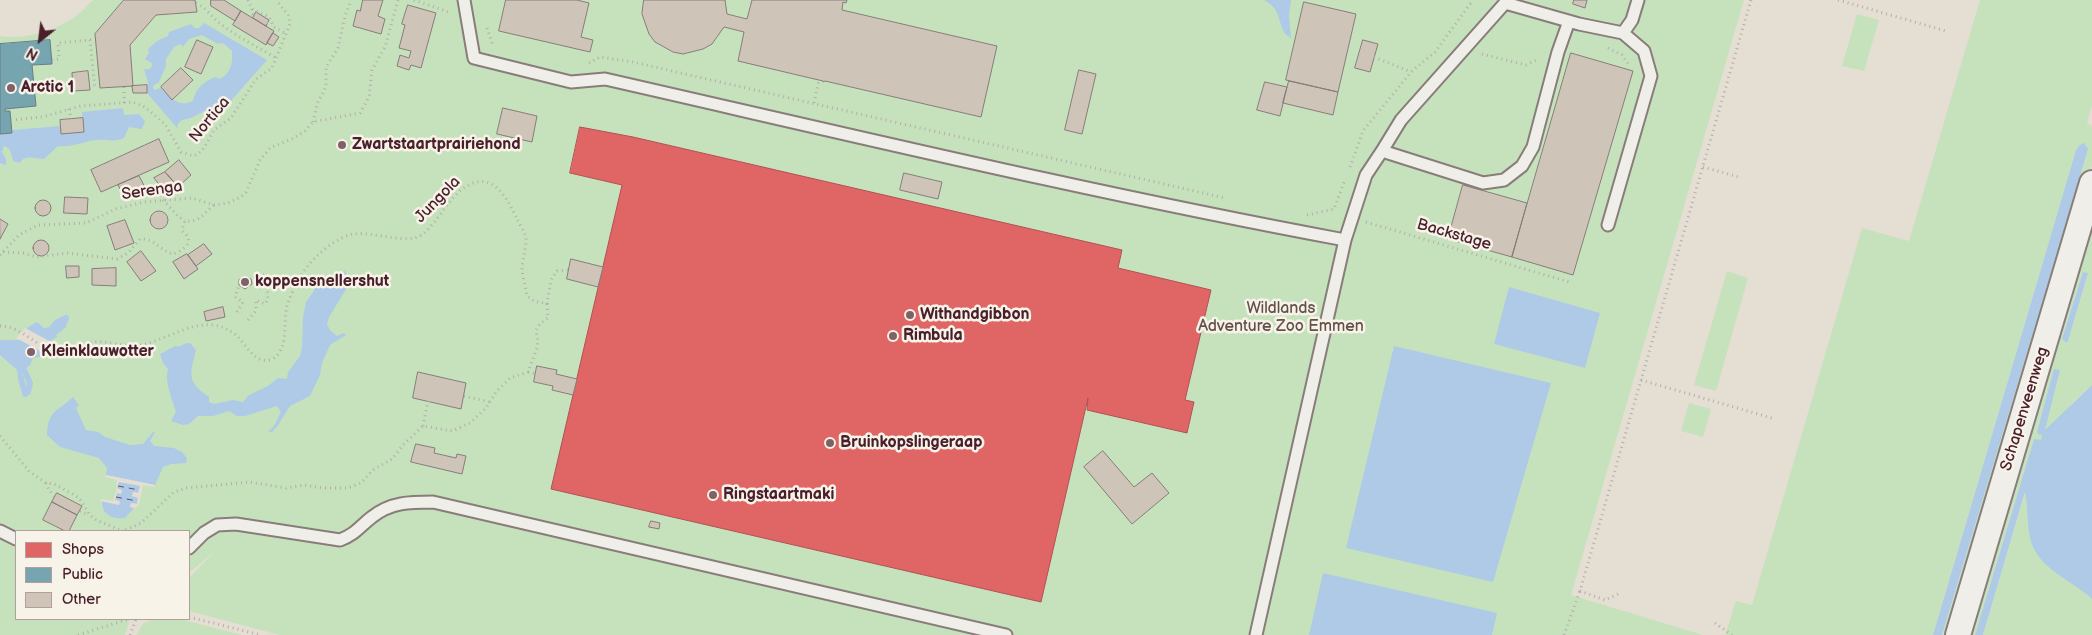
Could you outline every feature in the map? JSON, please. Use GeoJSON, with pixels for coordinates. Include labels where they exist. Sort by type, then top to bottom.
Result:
{"type":"FeatureCollection","features":[{"type":"Feature","properties":{"kind":"street","name":"Schapenveenweg"},"geometry":{"type":"LineString","coordinates":[[1958,635],[2092,183]]}},
{"type":"Feature","properties":{"kind":"lane"},"geometry":{"type":"LineString","coordinates":[[464,0],[474,58],[571,82],[605,79],[980,165],[1233,220],[1345,240]]}},
{"type":"Feature","properties":{"kind":"lane"},"geometry":{"type":"LineString","coordinates":[[1623,33],[1632,20],[1638,0]]}},
{"type":"Feature","properties":{"kind":"lane"},"geometry":{"type":"LineString","coordinates":[[1256,635],[1345,240],[1366,175],[1401,120],[1506,2],[1569,21],[1623,33],[1644,51],[1651,76],[1608,225]]}},
{"type":"Feature","properties":{"kind":"lane"},"geometry":{"type":"LineString","coordinates":[[1382,152],[1483,183],[1504,180],[1522,166],[1532,147],[1558,52],[1569,21]]}},
{"type":"Feature","properties":{"kind":"lane"},"geometry":{"type":"LineString","coordinates":[[190,547],[204,533],[217,525],[236,524],[340,540],[354,535],[372,517],[400,503],[433,502],[1006,635]]}},
{"type":"Feature","properties":{"kind":"lane"},"geometry":{"type":"LineString","coordinates":[[0,530],[15,539]]}},
{"type":"Feature","properties":{"kind":"path"},"geometry":{"type":"LineString","coordinates":[[248,0],[254,16]]}},
{"type":"Feature","properties":{"kind":"path","name":"Nortica"},"geometry":{"type":"LineString","coordinates":[[11,120],[42,117],[69,109],[124,103],[138,104],[165,124],[182,152],[193,156],[198,154],[204,148],[214,130],[231,118],[256,79],[270,71],[290,24],[289,16],[276,0]]}},
{"type":"Feature","properties":{"kind":"path"},"geometry":{"type":"LineString","coordinates":[[163,200],[185,221],[198,220],[214,205],[228,203],[241,197],[250,185],[264,154],[270,148],[304,131],[313,122],[317,104],[326,87],[326,67],[338,48],[345,16],[352,0]]}},
{"type":"Feature","properties":{"kind":"path"},"geometry":{"type":"LineString","coordinates":[[313,122],[360,113],[366,105],[372,70],[386,47],[398,0]]}},
{"type":"Feature","properties":{"kind":"path"},"geometry":{"type":"LineString","coordinates":[[414,0],[486,24],[494,48]]}},
{"type":"Feature","properties":{"kind":"path"},"geometry":{"type":"LineString","coordinates":[[1306,216],[1334,209],[1363,131],[1411,72],[1435,52],[1473,0]]}},
{"type":"Feature","properties":{"kind":"path"},"geometry":{"type":"LineString","coordinates":[[1564,635],[1580,591],[1751,0]]}},
{"type":"Feature","properties":{"kind":"path"},"geometry":{"type":"LineString","coordinates":[[1838,0],[1946,31]]}},
{"type":"Feature","properties":{"kind":"path"},"geometry":{"type":"LineString","coordinates":[[196,3],[204,7],[214,19],[232,32],[276,58]]}},
{"type":"Feature","properties":{"kind":"path"},"geometry":{"type":"LineString","coordinates":[[252,9],[269,17],[275,28],[286,34]]}},
{"type":"Feature","properties":{"kind":"path"},"geometry":{"type":"LineString","coordinates":[[267,23],[272,24]]}},
{"type":"Feature","properties":{"kind":"path"},"geometry":{"type":"LineString","coordinates":[[52,60],[59,59],[58,42],[90,40],[95,89]]}},
{"type":"Feature","properties":{"kind":"path"},"geometry":{"type":"LineString","coordinates":[[1603,46],[1622,55],[1629,65]]}},
{"type":"Feature","properties":{"kind":"path"},"geometry":{"type":"LineString","coordinates":[[1435,52],[1450,64]]}},
{"type":"Feature","properties":{"kind":"path"},"geometry":{"type":"LineString","coordinates":[[1481,54],[1526,65],[1558,52]]}},
{"type":"Feature","properties":{"kind":"path"},"geometry":{"type":"LineString","coordinates":[[584,65],[600,56],[633,62],[1229,198]]}},
{"type":"Feature","properties":{"kind":"path"},"geometry":{"type":"LineString","coordinates":[[1374,57],[1411,72]]}},
{"type":"Feature","properties":{"kind":"path"},"geometry":{"type":"LineString","coordinates":[[814,103],[819,80]]}},
{"type":"Feature","properties":{"kind":"path"},"geometry":{"type":"LineString","coordinates":[[124,86],[124,103]]}},
{"type":"Feature","properties":{"kind":"path"},"geometry":{"type":"LineString","coordinates":[[69,109],[71,119]]}},
{"type":"Feature","properties":{"kind":"path"},"geometry":{"type":"LineString","coordinates":[[1703,167],[1739,177]]}},
{"type":"Feature","properties":{"kind":"path","name":"Jungola"},"geometry":{"type":"LineString","coordinates":[[0,326],[18,332],[53,351],[65,354],[92,342],[124,346],[143,344],[188,328],[215,325],[228,329],[238,337],[254,356],[264,360],[272,359],[280,352],[283,343],[287,307],[293,293],[314,259],[333,243],[352,235],[374,233],[404,240],[419,237],[429,229],[457,194],[470,184],[483,182],[499,188],[508,200],[526,238],[522,269],[527,296],[534,301],[548,304]]}},
{"type":"Feature","properties":{"kind":"path","name":"Serenga"},"geometry":{"type":"LineString","coordinates":[[1,254],[18,235],[38,224],[86,223],[130,204],[163,200],[192,198],[214,205]]}},
{"type":"Feature","properties":{"kind":"path","name":"Backstage"},"geometry":{"type":"LineString","coordinates":[[1334,209],[1338,214],[1569,282]]}},
{"type":"Feature","properties":{"kind":"path"},"geometry":{"type":"LineString","coordinates":[[1,254],[23,253],[37,258],[67,253],[117,259],[128,253],[140,239],[147,239],[156,242],[167,252],[173,254],[186,247],[188,242],[187,236],[182,230],[185,221]]}},
{"type":"Feature","properties":{"kind":"path"},"geometry":{"type":"LineString","coordinates":[[528,372],[537,348],[536,330],[548,318],[551,280],[557,271],[569,270]]}},
{"type":"Feature","properties":{"kind":"path"},"geometry":{"type":"LineString","coordinates":[[248,320],[256,311],[256,300],[265,304],[268,299],[266,275],[258,275],[251,279]]}},
{"type":"Feature","properties":{"kind":"path"},"geometry":{"type":"LineString","coordinates":[[237,312],[243,302],[235,297],[239,285]]}},
{"type":"Feature","properties":{"kind":"path"},"geometry":{"type":"LineString","coordinates":[[423,426],[452,431],[470,423],[486,408],[496,392],[510,378],[528,372],[536,374]]}},
{"type":"Feature","properties":{"kind":"path"},"geometry":{"type":"LineString","coordinates":[[1641,380],[1775,419]]}},
{"type":"Feature","properties":{"kind":"path"},"geometry":{"type":"LineString","coordinates":[[464,396],[490,402]]}},
{"type":"Feature","properties":{"kind":"path"},"geometry":{"type":"LineString","coordinates":[[125,530],[141,523],[174,492],[187,488],[249,482],[286,488],[304,484],[323,488],[348,488],[360,483],[373,470],[392,459],[404,444],[423,426],[428,401]]}},
{"type":"Feature","properties":{"kind":"path"},"geometry":{"type":"LineString","coordinates":[[0,436],[29,471],[46,483],[62,487],[79,498],[90,515]]}},
{"type":"Feature","properties":{"kind":"path"},"geometry":{"type":"LineString","coordinates":[[46,483],[55,497]]}},
{"type":"Feature","properties":{"kind":"path"},"geometry":{"type":"LineString","coordinates":[[80,510],[96,520],[121,530]]}},
{"type":"Feature","properties":{"kind":"path"},"geometry":{"type":"LineString","coordinates":[[1580,591],[1605,600],[1618,594]]}},
{"type":"Feature","properties":{"kind":"path"},"geometry":{"type":"LineString","coordinates":[[190,617],[261,635]]}},
{"type":"Feature","properties":{"kind":"path"},"geometry":{"type":"LineString","coordinates":[[78,635],[127,620]]}},
{"type":"Feature","properties":{"kind":"path"},"geometry":{"type":"LineString","coordinates":[[130,635],[136,620]]}},
{"type":"Feature","properties":{"kind":"path"},"geometry":{"type":"LineString","coordinates":[[1715,623],[1732,635]]}},
{"type":"Feature","properties":{"kind":"green space","name":"Wildlands Adventure Zoo Emmen"},"geometry":{"type":"Polygon","coordinates":[[[93,0],[1744,0],[1571,595],[1703,635],[280,635],[190,611],[190,577],[215,551],[190,572],[190,530],[15,530],[15,620],[130,620],[125,635],[0,635],[0,36],[19,37],[39,33],[59,26],[80,13],[93,0]]]}},
{"type":"Feature","properties":{"kind":"green space"},"geometry":{"type":"Polygon","coordinates":[[[1980,0],[2092,0],[2092,106],[2087,123],[2092,126],[2092,165],[1953,635],[1942,635],[2087,149],[2076,150],[1933,635],[1725,635],[1736,601],[1752,605],[1862,228],[1909,241],[1980,0]]]}},
{"type":"Feature","properties":{"kind":"green space"},"geometry":{"type":"Polygon","coordinates":[[[1857,14],[1879,20],[1864,71],[1842,66],[1857,14]]]}},
{"type":"Feature","properties":{"kind":"green space"},"geometry":{"type":"Polygon","coordinates":[[[2092,203],[2092,385],[2068,407],[2092,389],[2092,635],[1983,635],[2026,490],[2034,439],[1975,635],[1965,635],[2092,203]],[[2083,272],[2062,339],[2066,343],[2068,341],[2088,273],[2083,272]]]}},
{"type":"Feature","properties":{"kind":"green space"},"geometry":{"type":"Polygon","coordinates":[[[1727,271],[1748,278],[1716,391],[1694,385],[1727,271]]]}},
{"type":"Feature","properties":{"kind":"green space"},"geometry":{"type":"Polygon","coordinates":[[[1689,403],[1711,409],[1703,437],[1681,431],[1689,403]]]}},
{"type":"Feature","properties":{"kind":"green space"},"geometry":{"type":"Polygon","coordinates":[[[150,620],[184,620],[242,635],[136,635],[143,624],[150,620]]]}},
{"type":"Feature","properties":{"kind":"water"},"geometry":{"type":"Polygon","coordinates":[[[1264,0],[1291,0],[1289,16],[1291,38],[1282,29],[1276,11],[1264,0]]]}},
{"type":"Feature","properties":{"kind":"water"},"geometry":{"type":"Polygon","coordinates":[[[204,23],[267,60],[214,120],[209,120],[212,113],[206,110],[181,121],[177,126],[178,129],[147,93],[148,82],[144,69],[150,69],[153,64],[145,59],[149,53],[148,49],[157,41],[168,36],[169,32],[191,24],[195,28],[199,28],[204,23]],[[202,35],[189,39],[183,47],[181,44],[174,47],[166,59],[166,66],[159,82],[153,86],[154,90],[161,88],[179,103],[193,101],[198,89],[203,84],[215,77],[220,79],[224,77],[231,67],[232,51],[223,43],[218,44],[202,35]]]}},
{"type":"Feature","properties":{"kind":"water"},"geometry":{"type":"Polygon","coordinates":[[[123,108],[124,115],[139,114],[145,121],[142,129],[129,127],[124,138],[116,140],[97,140],[68,146],[58,146],[44,159],[27,158],[20,163],[13,161],[10,150],[4,146],[2,152],[6,159],[6,165],[0,163],[0,134],[12,133],[12,130],[61,126],[84,131],[82,112],[123,108]]]}},
{"type":"Feature","properties":{"kind":"water"},"geometry":{"type":"Polygon","coordinates":[[[2084,143],[2088,149],[1942,635],[1933,635],[2076,150],[2084,143]]]}},
{"type":"Feature","properties":{"kind":"water"},"geometry":{"type":"Polygon","coordinates":[[[345,271],[350,280],[348,286],[329,317],[327,324],[330,330],[337,336],[344,333],[346,335],[330,345],[322,363],[320,375],[310,396],[290,406],[272,432],[268,432],[274,426],[281,412],[277,406],[245,416],[237,416],[229,411],[213,416],[198,416],[189,424],[183,425],[171,421],[176,411],[168,385],[168,369],[163,363],[160,354],[175,346],[190,343],[196,350],[191,372],[193,382],[209,397],[209,402],[214,404],[233,400],[243,402],[249,395],[268,386],[278,378],[287,379],[288,372],[300,356],[302,348],[303,317],[306,302],[320,282],[345,271]]]}},
{"type":"Feature","properties":{"kind":"water"},"geometry":{"type":"Polygon","coordinates":[[[2083,272],[2088,273],[2066,343],[2062,339],[2083,272]]]}},
{"type":"Feature","properties":{"kind":"water"},"geometry":{"type":"Polygon","coordinates":[[[1509,287],[1600,313],[1585,368],[1494,344],[1509,287]]]}},
{"type":"Feature","properties":{"kind":"water"},"geometry":{"type":"Polygon","coordinates":[[[37,322],[44,328],[50,327],[55,329],[57,337],[50,341],[40,357],[33,358],[30,365],[23,371],[21,378],[18,377],[17,370],[0,355],[0,340],[20,340],[28,327],[37,322]]]}},
{"type":"Feature","properties":{"kind":"water"},"geometry":{"type":"Polygon","coordinates":[[[1394,346],[1551,383],[1493,582],[1346,548],[1394,346]]]}},
{"type":"Feature","properties":{"kind":"water"},"geometry":{"type":"Polygon","coordinates":[[[2054,369],[2060,370],[2045,430],[2092,385],[2092,599],[2056,573],[2040,558],[2034,549],[2029,532],[2025,492],[1983,635],[1975,635],[2034,439],[2041,440],[2042,435],[2037,432],[2054,369]]]}},
{"type":"Feature","properties":{"kind":"water"},"geometry":{"type":"Polygon","coordinates":[[[73,397],[79,405],[76,408],[86,430],[98,432],[105,437],[130,445],[143,444],[155,432],[150,441],[154,446],[174,448],[182,452],[187,458],[186,463],[171,464],[163,467],[155,485],[141,483],[138,493],[133,492],[138,497],[137,504],[131,503],[130,507],[134,508],[125,518],[112,517],[106,513],[102,506],[102,501],[119,504],[115,500],[117,493],[121,493],[121,490],[117,489],[119,478],[106,475],[107,468],[99,458],[60,447],[47,435],[51,416],[73,397]]]}},
{"type":"Feature","properties":{"kind":"water"},"geometry":{"type":"Polygon","coordinates":[[[1323,573],[1497,613],[1492,635],[1309,635],[1323,573]]]}},
{"type":"Feature","properties":{"kind":"pier"},"geometry":{"type":"Polygon","coordinates":[[[25,328],[53,343],[46,354],[16,338],[25,328]]]}},
{"type":"Feature","properties":{"kind":"pier"},"geometry":{"type":"Polygon","coordinates":[[[106,475],[155,485],[154,487],[143,485],[137,509],[130,507],[131,503],[137,504],[138,498],[132,496],[133,492],[138,493],[140,486],[119,482],[117,488],[122,490],[121,494],[117,493],[115,500],[120,501],[119,505],[100,501],[102,499],[113,501],[116,491],[117,480],[105,477],[106,475]]]}},
{"type":"Feature","properties":{"kind":"building: Shops","name":"Rimbula"},"geometry":{"type":"Polygon","coordinates":[[[580,127],[633,137],[1122,250],[1118,268],[1211,290],[1185,400],[1194,402],[1187,433],[1087,410],[1088,398],[1041,602],[551,489],[622,185],[570,173],[580,127]]]}},
{"type":"Feature","properties":{"kind":"building: Public"},"geometry":{"type":"Polygon","coordinates":[[[50,40],[52,64],[32,65],[36,106],[5,109],[5,111],[10,111],[12,133],[0,134],[0,44],[50,40]]]}},
{"type":"Feature","properties":{"kind":"building: Other"},"geometry":{"type":"Polygon","coordinates":[[[124,0],[195,0],[197,12],[156,15],[130,45],[133,86],[100,88],[95,34],[124,0]]]}},
{"type":"Feature","properties":{"kind":"building: Other"},"geometry":{"type":"Polygon","coordinates":[[[211,0],[224,0],[241,11],[235,21],[211,6],[211,0]]]}},
{"type":"Feature","properties":{"kind":"building: Other"},"geometry":{"type":"Polygon","coordinates":[[[363,0],[383,0],[378,16],[385,19],[381,34],[353,26],[357,10],[360,11],[363,0]]]}},
{"type":"Feature","properties":{"kind":"building: Other"},"geometry":{"type":"Polygon","coordinates":[[[506,0],[577,0],[589,3],[581,37],[593,40],[590,52],[499,31],[506,0]]]}},
{"type":"Feature","properties":{"kind":"building: Other"},"geometry":{"type":"Polygon","coordinates":[[[644,0],[725,0],[727,14],[747,19],[752,0],[847,0],[846,3],[843,2],[842,10],[997,46],[981,117],[738,61],[744,32],[724,27],[712,44],[703,49],[683,54],[673,52],[655,42],[649,34],[642,14],[644,0]]]}},
{"type":"Feature","properties":{"kind":"building: Other"},"geometry":{"type":"Polygon","coordinates":[[[1574,0],[1587,0],[1585,8],[1573,4],[1574,0]]]}},
{"type":"Feature","properties":{"kind":"building: Other"},"geometry":{"type":"Polygon","coordinates":[[[1304,2],[1356,14],[1338,92],[1286,80],[1304,2]]]}},
{"type":"Feature","properties":{"kind":"building: Other"},"geometry":{"type":"Polygon","coordinates":[[[408,5],[436,13],[421,68],[411,65],[409,70],[397,66],[400,55],[409,58],[411,51],[399,48],[405,25],[402,24],[408,5]]]}},
{"type":"Feature","properties":{"kind":"building: Other"},"geometry":{"type":"Polygon","coordinates":[[[241,11],[274,31],[266,45],[233,25],[241,11]]]}},
{"type":"Feature","properties":{"kind":"building: Other"},"geometry":{"type":"Polygon","coordinates":[[[256,12],[269,20],[266,26],[253,18],[256,12]]]}},
{"type":"Feature","properties":{"kind":"building: Other"},"geometry":{"type":"Polygon","coordinates":[[[273,33],[279,37],[273,46],[267,43],[273,33]]]}},
{"type":"Feature","properties":{"kind":"building: Other"},"geometry":{"type":"Polygon","coordinates":[[[197,40],[213,47],[201,74],[185,67],[197,40]]]}},
{"type":"Feature","properties":{"kind":"building: Other"},"geometry":{"type":"Polygon","coordinates":[[[1363,40],[1378,44],[1370,72],[1355,68],[1363,40]]]}},
{"type":"Feature","properties":{"kind":"building: Other"},"geometry":{"type":"Polygon","coordinates":[[[1571,53],[1633,71],[1573,275],[1512,257],[1571,53]]]}},
{"type":"Feature","properties":{"kind":"building: Other"},"geometry":{"type":"Polygon","coordinates":[[[181,68],[193,80],[172,100],[161,87],[181,68]]]}},
{"type":"Feature","properties":{"kind":"building: Other"},"geometry":{"type":"Polygon","coordinates":[[[1079,70],[1096,74],[1082,134],[1065,130],[1079,70]]]}},
{"type":"Feature","properties":{"kind":"building: Other"},"geometry":{"type":"Polygon","coordinates":[[[88,71],[90,90],[73,91],[72,73],[88,71]]]}},
{"type":"Feature","properties":{"kind":"building: Other"},"geometry":{"type":"Polygon","coordinates":[[[1289,81],[1338,92],[1333,115],[1283,103],[1289,81]]]}},
{"type":"Feature","properties":{"kind":"building: Other"},"geometry":{"type":"Polygon","coordinates":[[[1265,82],[1287,87],[1280,116],[1257,110],[1265,82]]]}},
{"type":"Feature","properties":{"kind":"building: Other"},"geometry":{"type":"Polygon","coordinates":[[[147,85],[147,93],[133,93],[132,86],[147,85]]]}},
{"type":"Feature","properties":{"kind":"building: Other"},"geometry":{"type":"Polygon","coordinates":[[[503,108],[537,116],[532,142],[497,134],[503,108]]]}},
{"type":"Feature","properties":{"kind":"building: Other"},"geometry":{"type":"Polygon","coordinates":[[[83,118],[84,132],[61,134],[60,120],[83,118]]]}},
{"type":"Feature","properties":{"kind":"building: Other"},"geometry":{"type":"Polygon","coordinates":[[[159,139],[169,162],[101,192],[91,170],[159,139]]]}},
{"type":"Feature","properties":{"kind":"building: Other"},"geometry":{"type":"Polygon","coordinates":[[[179,160],[191,175],[178,187],[165,172],[179,160]]]}},
{"type":"Feature","properties":{"kind":"building: Other"},"geometry":{"type":"Polygon","coordinates":[[[165,172],[175,183],[165,192],[154,178],[165,172]]]}},
{"type":"Feature","properties":{"kind":"building: Other"},"geometry":{"type":"Polygon","coordinates":[[[904,173],[942,182],[938,199],[900,190],[904,173]]]}},
{"type":"Feature","properties":{"kind":"building: Other"},"geometry":{"type":"Polygon","coordinates":[[[139,176],[146,189],[125,199],[118,185],[139,176]]]}},
{"type":"Feature","properties":{"kind":"building: Other"},"geometry":{"type":"Polygon","coordinates":[[[1463,185],[1527,203],[1512,257],[1448,239],[1463,185]]]}},
{"type":"Feature","properties":{"kind":"building: Other"},"geometry":{"type":"Polygon","coordinates":[[[65,197],[88,198],[87,214],[64,213],[65,197]]]}},
{"type":"Feature","properties":{"kind":"building: Other"},"geometry":{"type":"Polygon","coordinates":[[[43,200],[51,208],[43,216],[35,208],[43,200]]]}},
{"type":"Feature","properties":{"kind":"building: Other"},"geometry":{"type":"Polygon","coordinates":[[[155,211],[163,211],[168,216],[166,227],[155,229],[150,224],[150,216],[155,211]]]}},
{"type":"Feature","properties":{"kind":"building: Other"},"geometry":{"type":"Polygon","coordinates":[[[0,219],[8,224],[0,239],[0,219]]]}},
{"type":"Feature","properties":{"kind":"building: Other"},"geometry":{"type":"Polygon","coordinates":[[[125,220],[134,243],[115,250],[107,226],[125,220]]]}},
{"type":"Feature","properties":{"kind":"building: Other"},"geometry":{"type":"Polygon","coordinates":[[[41,240],[47,242],[49,248],[47,254],[41,256],[35,254],[33,248],[35,242],[41,240]]]}},
{"type":"Feature","properties":{"kind":"building: Other"},"geometry":{"type":"Polygon","coordinates":[[[204,244],[212,254],[196,266],[188,255],[204,244]]]}},
{"type":"Feature","properties":{"kind":"building: Other"},"geometry":{"type":"Polygon","coordinates":[[[141,251],[156,271],[141,281],[127,262],[141,251]]]}},
{"type":"Feature","properties":{"kind":"building: Other"},"geometry":{"type":"Polygon","coordinates":[[[187,254],[198,269],[184,279],[173,262],[187,254]]]}},
{"type":"Feature","properties":{"kind":"building: Other"},"geometry":{"type":"Polygon","coordinates":[[[571,259],[603,267],[598,287],[567,279],[571,259]]]}},
{"type":"Feature","properties":{"kind":"building: Other"},"geometry":{"type":"Polygon","coordinates":[[[66,266],[79,266],[79,277],[67,278],[66,266]]]}},
{"type":"Feature","properties":{"kind":"building: Other"},"geometry":{"type":"Polygon","coordinates":[[[116,268],[116,286],[92,285],[92,269],[116,268]]]}},
{"type":"Feature","properties":{"kind":"building: Other","name":"koppensnellershut"},"geometry":{"type":"Polygon","coordinates":[[[246,277],[251,279],[252,284],[245,289],[239,285],[239,280],[246,277]]]}},
{"type":"Feature","properties":{"kind":"building: Other"},"geometry":{"type":"Polygon","coordinates":[[[223,307],[225,317],[206,321],[204,312],[223,307]]]}},
{"type":"Feature","properties":{"kind":"building: Other"},"geometry":{"type":"Polygon","coordinates":[[[537,366],[557,370],[556,374],[577,379],[573,395],[552,390],[553,386],[534,382],[537,366]]]}},
{"type":"Feature","properties":{"kind":"building: Other"},"geometry":{"type":"Polygon","coordinates":[[[418,372],[466,383],[461,409],[413,398],[418,372]]]}},
{"type":"Feature","properties":{"kind":"building: Other"},"geometry":{"type":"Polygon","coordinates":[[[416,444],[435,448],[434,453],[456,458],[457,454],[466,456],[462,474],[411,462],[416,444]]]}},
{"type":"Feature","properties":{"kind":"building: Other"},"geometry":{"type":"Polygon","coordinates":[[[1103,451],[1134,487],[1152,473],[1169,493],[1132,524],[1084,467],[1103,451]]]}},
{"type":"Feature","properties":{"kind":"building: Other"},"geometry":{"type":"Polygon","coordinates":[[[57,493],[82,506],[77,515],[52,502],[57,493]]]}},
{"type":"Feature","properties":{"kind":"building: Other"},"geometry":{"type":"Polygon","coordinates":[[[52,502],[77,515],[70,530],[63,530],[43,520],[52,502]]]}},
{"type":"Feature","properties":{"kind":"building: Other"},"geometry":{"type":"Polygon","coordinates":[[[651,521],[660,523],[659,529],[649,527],[651,521]]]}},
{"type":"Feature","properties":{"kind":"waterway"},"geometry":{"type":"LineString","coordinates":[[52,328],[56,323],[66,318],[63,326],[56,331]]}},
{"type":"Feature","properties":{"kind":"waterway"},"geometry":{"type":"LineString","coordinates":[[21,378],[25,394],[28,392],[30,383],[24,370]]}},
{"type":"Feature","properties":{"kind":"ferry route"},"geometry":{"type":"LineString","coordinates":[[118,486],[139,490]]}},
{"type":"Feature","properties":{"kind":"ferry route"},"geometry":{"type":"LineString","coordinates":[[116,497],[137,501]]}},
{"type":"Feature","properties":{"kind":"place","name":"Arctic 1"},"geometry":{"type":"Point","coordinates":[11,88]}},
{"type":"Feature","properties":{"kind":"place","name":"Zwartstaartprairiehond"},"geometry":{"type":"Point","coordinates":[342,145]}},
{"type":"Feature","properties":{"kind":"place","name":"koppensnellershut"},"geometry":{"type":"Point","coordinates":[245,282]}},
{"type":"Feature","properties":{"kind":"place","name":"Withandgibbon"},"geometry":{"type":"Point","coordinates":[910,315]}},
{"type":"Feature","properties":{"kind":"place","name":"Rimbula"},"geometry":{"type":"Point","coordinates":[893,336]}},
{"type":"Feature","properties":{"kind":"place","name":"Kleinklauwotter"},"geometry":{"type":"Point","coordinates":[31,352]}},
{"type":"Feature","properties":{"kind":"place","name":"Bruinkopslingeraap"},"geometry":{"type":"Point","coordinates":[830,443]}},
{"type":"Feature","properties":{"kind":"place","name":"Ringstaartmaki"},"geometry":{"type":"Point","coordinates":[713,495]}}]}
